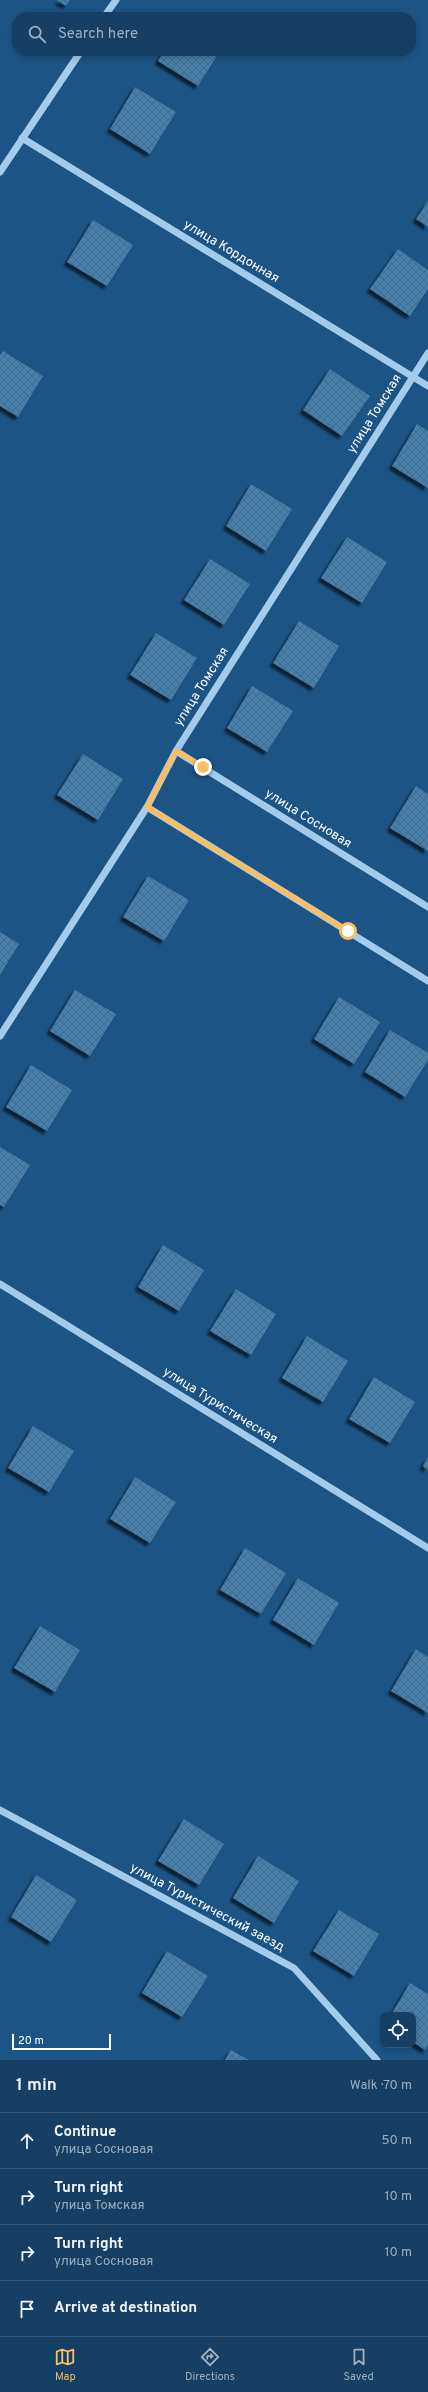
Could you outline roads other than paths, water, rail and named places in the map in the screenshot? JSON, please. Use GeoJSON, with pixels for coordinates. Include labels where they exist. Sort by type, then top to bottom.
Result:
{"type":"FeatureCollection","features":[{"type":"Feature","properties":{"kind":"street"},"geometry":{"type":"LineString","coordinates":[[108,12],[116,0]]}},
{"type":"Feature","properties":{"kind":"street"},"geometry":{"type":"LineString","coordinates":[[0,172],[78,56]]}},
{"type":"Feature","properties":{"kind":"street","name":"улица Кордонная"},"geometry":{"type":"LineString","coordinates":[[22,138],[428,386]]}},
{"type":"Feature","properties":{"kind":"street","name":"улица Томская"},"geometry":{"type":"LineString","coordinates":[[0,1036],[147,807],[176,751],[428,353]]}},
{"type":"Feature","properties":{"kind":"street","name":"улица Сосновая"},"geometry":{"type":"LineString","coordinates":[[176,751],[428,907]]}},
{"type":"Feature","properties":{"kind":"street"},"geometry":{"type":"LineString","coordinates":[[147,807],[428,981]]}},
{"type":"Feature","properties":{"kind":"street","name":"улица Туристическая"},"geometry":{"type":"LineString","coordinates":[[0,1284],[428,1548]]}},
{"type":"Feature","properties":{"kind":"street","name":"улица Туристический заезд"},"geometry":{"type":"LineString","coordinates":[[0,1810],[294,1968],[377,2060]]}}]}
